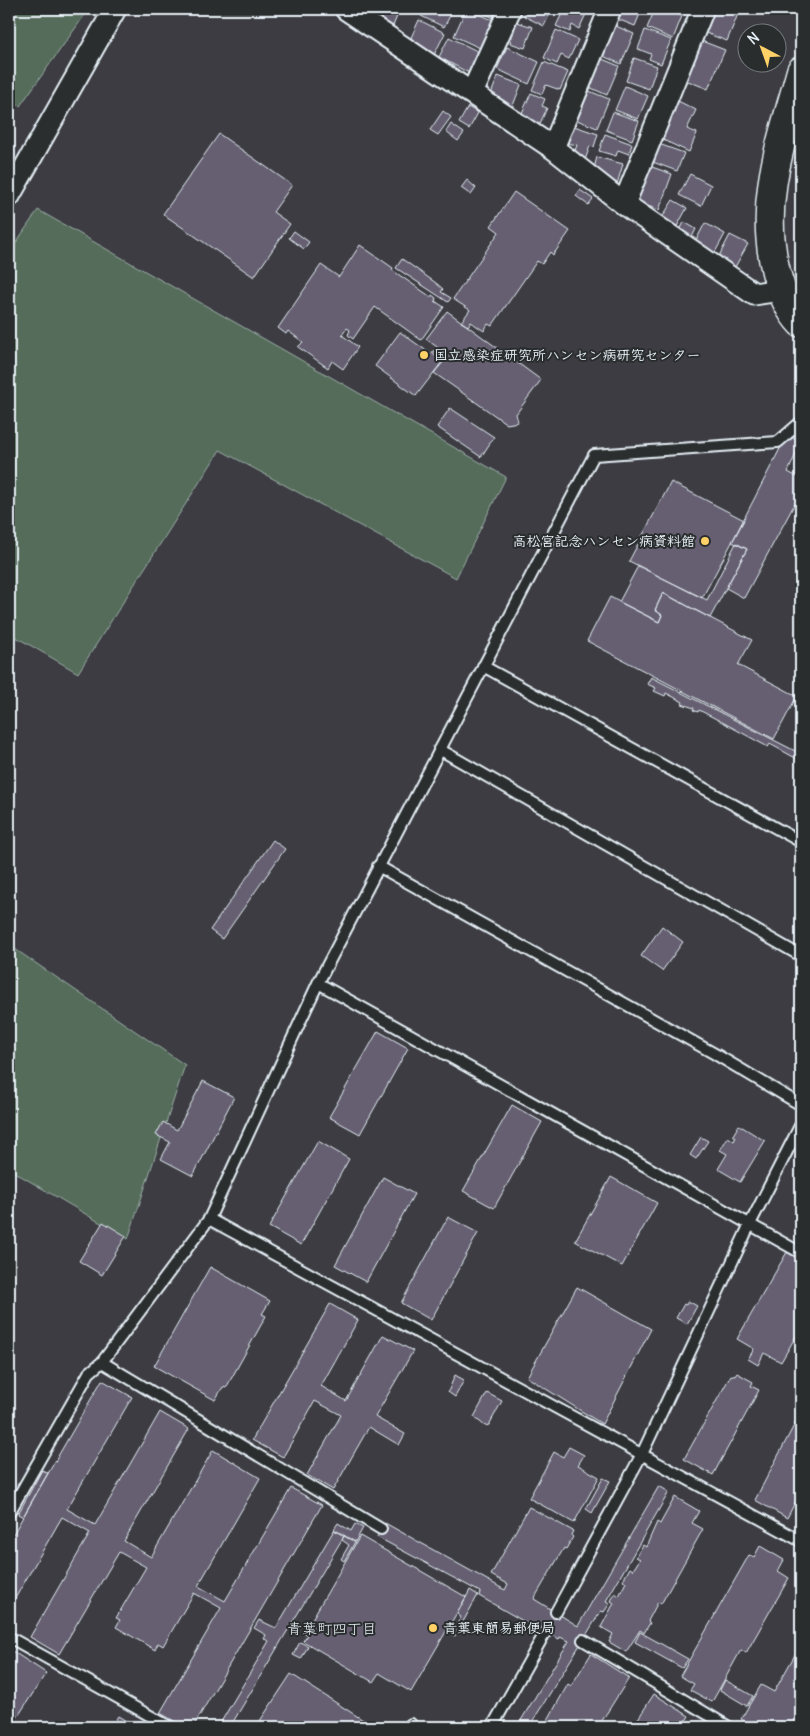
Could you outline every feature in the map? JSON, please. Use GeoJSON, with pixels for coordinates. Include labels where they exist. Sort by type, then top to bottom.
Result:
{"type":"FeatureCollection","features":[{"type":"Feature","properties":{"kind":"main road"},"geometry":{"type":"LineString","coordinates":[[801,71],[769,194],[769,245],[780,290],[801,323]]}},
{"type":"Feature","properties":{"kind":"street"},"geometry":{"type":"LineString","coordinates":[[9,196],[114,9]]}},
{"type":"Feature","properties":{"kind":"street"},"geometry":{"type":"LineString","coordinates":[[346,9],[553,148],[624,204],[754,294],[780,290]]}},
{"type":"Feature","properties":{"kind":"street"},"geometry":{"type":"LineString","coordinates":[[472,93],[510,9]]}},
{"type":"Feature","properties":{"kind":"street"},"geometry":{"type":"LineString","coordinates":[[553,148],[610,9]]}},
{"type":"Feature","properties":{"kind":"street"},"geometry":{"type":"LineString","coordinates":[[624,204],[703,9]]}},
{"type":"Feature","properties":{"kind":"lane"},"geometry":{"type":"LineString","coordinates":[[9,1513],[90,1373],[102,1362],[209,1218],[318,983],[594,455],[778,442],[801,422]]}},
{"type":"Feature","properties":{"kind":"lane"},"geometry":{"type":"LineString","coordinates":[[483,666],[801,842]]}},
{"type":"Feature","properties":{"kind":"lane"},"geometry":{"type":"LineString","coordinates":[[440,749],[801,956]]}},
{"type":"Feature","properties":{"kind":"lane"},"geometry":{"type":"LineString","coordinates":[[378,866],[715,1054],[801,1105]]}},
{"type":"Feature","properties":{"kind":"lane"},"geometry":{"type":"LineString","coordinates":[[318,983],[801,1253]]}},
{"type":"Feature","properties":{"kind":"lane"},"geometry":{"type":"LineString","coordinates":[[556,1612],[642,1454],[750,1224],[801,1124]]}},
{"type":"Feature","properties":{"kind":"lane"},"geometry":{"type":"LineString","coordinates":[[209,1218],[801,1541]]}},
{"type":"Feature","properties":{"kind":"lane"},"geometry":{"type":"LineString","coordinates":[[102,1362],[381,1529]]}},
{"type":"Feature","properties":{"kind":"lane"},"geometry":{"type":"LineString","coordinates":[[492,1727],[545,1632]]}},
{"type":"Feature","properties":{"kind":"lane"},"geometry":{"type":"LineString","coordinates":[[9,1637],[170,1727]]}},
{"type":"Feature","properties":{"kind":"lane"},"geometry":{"type":"LineString","coordinates":[[583,1640],[729,1727]]}},
{"type":"Feature","properties":{"kind":"green space"},"geometry":{"type":"Polygon","coordinates":[[[9,9],[89,9],[20,106],[9,100],[9,9]]]}},
{"type":"Feature","properties":{"kind":"green space"},"geometry":{"type":"Polygon","coordinates":[[[38,210],[506,477],[456,578],[220,450],[78,673],[9,633],[9,253],[38,210]]]}},
{"type":"Feature","properties":{"kind":"green space"},"geometry":{"type":"Polygon","coordinates":[[[9,945],[185,1065],[128,1239],[9,1169],[9,945]]]}},
{"type":"Feature","properties":{"kind":"building"},"geometry":{"type":"Polygon","coordinates":[[[374,9],[400,9],[393,26],[371,17],[374,9]]]}},
{"type":"Feature","properties":{"kind":"building"},"geometry":{"type":"Polygon","coordinates":[[[425,9],[453,10],[444,27],[421,16],[425,9]]]}},
{"type":"Feature","properties":{"kind":"building"},"geometry":{"type":"Polygon","coordinates":[[[466,9],[493,20],[480,48],[454,36],[466,9]]]}},
{"type":"Feature","properties":{"kind":"building"},"geometry":{"type":"Polygon","coordinates":[[[475,9],[501,9],[496,19],[475,9]]]}},
{"type":"Feature","properties":{"kind":"building"},"geometry":{"type":"Polygon","coordinates":[[[527,9],[552,9],[544,26],[524,16],[527,9]]]}},
{"type":"Feature","properties":{"kind":"building"},"geometry":{"type":"Polygon","coordinates":[[[564,9],[584,9],[582,13],[586,14],[579,29],[572,25],[570,32],[556,26],[564,9]]]}},
{"type":"Feature","properties":{"kind":"building"},"geometry":{"type":"Polygon","coordinates":[[[621,9],[642,9],[635,26],[617,19],[621,9]]]}},
{"type":"Feature","properties":{"kind":"building"},"geometry":{"type":"Polygon","coordinates":[[[655,9],[663,9],[682,16],[673,39],[647,28],[655,9]]]}},
{"type":"Feature","properties":{"kind":"building"},"geometry":{"type":"Polygon","coordinates":[[[711,9],[740,9],[727,41],[703,32],[711,9]]]}},
{"type":"Feature","properties":{"kind":"building"},"geometry":{"type":"Polygon","coordinates":[[[419,20],[445,33],[434,55],[409,42],[419,20]]]}},
{"type":"Feature","properties":{"kind":"building"},"geometry":{"type":"Polygon","coordinates":[[[517,22],[533,27],[525,48],[510,43],[517,22]]]}},
{"type":"Feature","properties":{"kind":"building"},"geometry":{"type":"Polygon","coordinates":[[[616,26],[634,34],[621,64],[603,56],[616,26]]]}},
{"type":"Feature","properties":{"kind":"building"},"geometry":{"type":"Polygon","coordinates":[[[556,30],[578,40],[569,59],[561,55],[557,64],[544,58],[556,30]]]}},
{"type":"Feature","properties":{"kind":"building"},"geometry":{"type":"Polygon","coordinates":[[[645,30],[671,40],[661,64],[649,59],[651,54],[638,49],[645,30]]]}},
{"type":"Feature","properties":{"kind":"building"},"geometry":{"type":"Polygon","coordinates":[[[449,37],[479,52],[469,73],[439,57],[449,37]]]}},
{"type":"Feature","properties":{"kind":"building"},"geometry":{"type":"Polygon","coordinates":[[[699,40],[725,50],[708,89],[683,79],[699,40]]]}},
{"type":"Feature","properties":{"kind":"building"},"geometry":{"type":"Polygon","coordinates":[[[507,47],[539,62],[529,84],[497,69],[507,47]]]}},
{"type":"Feature","properties":{"kind":"building"},"geometry":{"type":"Polygon","coordinates":[[[634,58],[657,66],[649,89],[626,81],[634,58]]]}},
{"type":"Feature","properties":{"kind":"building"},"geometry":{"type":"Polygon","coordinates":[[[602,59],[619,66],[607,95],[589,87],[602,59]]]}},
{"type":"Feature","properties":{"kind":"building"},"geometry":{"type":"Polygon","coordinates":[[[544,62],[568,72],[560,90],[546,85],[542,94],[532,90],[544,62]]]}},
{"type":"Feature","properties":{"kind":"building"},"geometry":{"type":"Polygon","coordinates":[[[498,76],[521,85],[512,108],[489,99],[498,76]]]}},
{"type":"Feature","properties":{"kind":"building"},"geometry":{"type":"Polygon","coordinates":[[[625,86],[648,96],[638,119],[615,110],[625,86]]]}},
{"type":"Feature","properties":{"kind":"building"},"geometry":{"type":"Polygon","coordinates":[[[589,91],[609,99],[597,128],[577,120],[589,91]]]}},
{"type":"Feature","properties":{"kind":"building"},"geometry":{"type":"Polygon","coordinates":[[[531,93],[545,99],[542,106],[547,108],[538,128],[521,115],[531,93]]]}},
{"type":"Feature","properties":{"kind":"building"},"geometry":{"type":"Polygon","coordinates":[[[678,101],[696,110],[687,129],[697,133],[689,152],[661,139],[678,101]]]}},
{"type":"Feature","properties":{"kind":"building"},"geometry":{"type":"Polygon","coordinates":[[[468,107],[478,113],[469,129],[459,123],[468,107]]]}},
{"type":"Feature","properties":{"kind":"building"},"geometry":{"type":"Polygon","coordinates":[[[443,111],[451,117],[438,135],[430,130],[443,111]]]}},
{"type":"Feature","properties":{"kind":"building"},"geometry":{"type":"Polygon","coordinates":[[[613,112],[639,121],[632,140],[606,130],[613,112]]]}},
{"type":"Feature","properties":{"kind":"building"},"geometry":{"type":"Polygon","coordinates":[[[451,124],[464,133],[458,141],[446,132],[451,124]]]}},
{"type":"Feature","properties":{"kind":"building"},"geometry":{"type":"Polygon","coordinates":[[[574,126],[598,134],[594,147],[590,146],[585,160],[573,156],[577,145],[568,143],[574,126]]]}},
{"type":"Feature","properties":{"kind":"building"},"geometry":{"type":"Polygon","coordinates":[[[219,134],[292,185],[273,212],[290,224],[254,277],[163,214],[219,134]]]}},
{"type":"Feature","properties":{"kind":"building"},"geometry":{"type":"Polygon","coordinates":[[[605,134],[632,144],[629,154],[618,150],[616,156],[599,151],[605,134]]]}},
{"type":"Feature","properties":{"kind":"building"},"geometry":{"type":"Polygon","coordinates":[[[656,143],[684,153],[677,171],[650,161],[656,143]]]}},
{"type":"Feature","properties":{"kind":"building"},"geometry":{"type":"Polygon","coordinates":[[[597,157],[623,164],[617,184],[592,176],[597,157]]]}},
{"type":"Feature","properties":{"kind":"building"},"geometry":{"type":"Polygon","coordinates":[[[649,166],[672,174],[659,210],[636,202],[649,166]]]}},
{"type":"Feature","properties":{"kind":"building"},"geometry":{"type":"Polygon","coordinates":[[[690,174],[711,185],[701,206],[679,195],[690,174]]]}},
{"type":"Feature","properties":{"kind":"building"},"geometry":{"type":"Polygon","coordinates":[[[467,180],[476,188],[471,195],[461,188],[467,180]]]}},
{"type":"Feature","properties":{"kind":"building"},"geometry":{"type":"Polygon","coordinates":[[[580,190],[593,199],[588,205],[576,196],[580,190]]]}},
{"type":"Feature","properties":{"kind":"building"},"geometry":{"type":"Polygon","coordinates":[[[514,192],[570,231],[553,255],[550,252],[542,264],[537,261],[492,326],[488,324],[484,331],[471,322],[468,326],[461,322],[470,310],[453,299],[499,232],[491,226],[514,192]]]}},
{"type":"Feature","properties":{"kind":"building"},"geometry":{"type":"Polygon","coordinates":[[[673,200],[687,208],[676,228],[661,219],[673,200]]]}},
{"type":"Feature","properties":{"kind":"building"},"geometry":{"type":"Polygon","coordinates":[[[684,222],[696,229],[689,243],[677,237],[684,222]]]}},
{"type":"Feature","properties":{"kind":"building"},"geometry":{"type":"Polygon","coordinates":[[[705,223],[725,234],[713,256],[693,246],[705,223]]]}},
{"type":"Feature","properties":{"kind":"building"},"geometry":{"type":"Polygon","coordinates":[[[294,231],[309,242],[304,249],[289,238],[294,231]]]}},
{"type":"Feature","properties":{"kind":"building"},"geometry":{"type":"Polygon","coordinates":[[[730,235],[748,244],[735,267],[718,258],[730,235]]]}},
{"type":"Feature","properties":{"kind":"building"},"geometry":{"type":"Polygon","coordinates":[[[360,245],[393,268],[392,270],[431,297],[432,295],[436,298],[435,301],[444,307],[421,340],[375,307],[353,339],[348,335],[350,330],[347,328],[342,335],[358,347],[343,369],[332,361],[328,368],[298,347],[303,342],[288,331],[286,334],[278,328],[321,265],[339,277],[360,245]]]}},
{"type":"Feature","properties":{"kind":"building"},"geometry":{"type":"Polygon","coordinates":[[[402,259],[443,289],[441,292],[451,298],[448,302],[396,268],[402,259]]]}},
{"type":"Feature","properties":{"kind":"building"},"geometry":{"type":"Polygon","coordinates":[[[447,311],[541,380],[516,414],[518,422],[507,424],[434,373],[445,360],[439,356],[437,347],[426,339],[447,311]]]}},
{"type":"Feature","properties":{"kind":"building"},"geometry":{"type":"Polygon","coordinates":[[[400,332],[431,354],[434,350],[434,355],[442,362],[416,396],[375,366],[400,332]]]}},
{"type":"Feature","properties":{"kind":"building"},"geometry":{"type":"Polygon","coordinates":[[[450,408],[494,437],[481,457],[437,427],[450,408]]]}},
{"type":"Feature","properties":{"kind":"building"},"geometry":{"type":"Polygon","coordinates":[[[787,435],[801,442],[788,472],[801,479],[801,492],[744,598],[726,588],[747,549],[732,542],[787,435]]]}},
{"type":"Feature","properties":{"kind":"building"},"geometry":{"type":"Polygon","coordinates":[[[671,482],[744,520],[702,598],[629,561],[671,482]]]}},
{"type":"Feature","properties":{"kind":"building"},"geometry":{"type":"Polygon","coordinates":[[[736,543],[747,549],[710,618],[663,593],[655,610],[662,615],[659,622],[619,602],[638,566],[707,600],[736,543]]]}},
{"type":"Feature","properties":{"kind":"building"},"geometry":{"type":"Polygon","coordinates":[[[663,593],[752,640],[738,665],[797,696],[774,739],[587,641],[610,597],[659,622],[662,615],[655,610],[663,593]]]}},
{"type":"Feature","properties":{"kind":"building"},"geometry":{"type":"Polygon","coordinates":[[[651,677],[801,754],[799,760],[770,744],[768,747],[699,710],[698,712],[693,710],[694,708],[682,704],[683,702],[666,693],[665,696],[654,691],[656,688],[647,684],[651,677]]]}},
{"type":"Feature","properties":{"kind":"building"},"geometry":{"type":"Polygon","coordinates":[[[273,840],[285,849],[222,939],[210,930],[273,840]]]}},
{"type":"Feature","properties":{"kind":"building"},"geometry":{"type":"Polygon","coordinates":[[[662,926],[683,942],[662,971],[641,956],[662,926]]]}},
{"type":"Feature","properties":{"kind":"building"},"geometry":{"type":"Polygon","coordinates":[[[378,1031],[408,1048],[360,1134],[329,1117],[378,1031]]]}},
{"type":"Feature","properties":{"kind":"building"},"geometry":{"type":"Polygon","coordinates":[[[203,1081],[234,1097],[193,1176],[161,1159],[170,1142],[156,1135],[163,1122],[177,1130],[203,1081]]]}},
{"type":"Feature","properties":{"kind":"building"},"geometry":{"type":"Polygon","coordinates":[[[512,1105],[542,1122],[494,1208],[463,1191],[512,1105]]]}},
{"type":"Feature","properties":{"kind":"building"},"geometry":{"type":"Polygon","coordinates":[[[739,1125],[765,1141],[740,1182],[718,1169],[727,1154],[720,1150],[728,1137],[734,1141],[736,1137],[733,1135],[739,1125]]]}},
{"type":"Feature","properties":{"kind":"building"},"geometry":{"type":"Polygon","coordinates":[[[701,1137],[708,1141],[696,1159],[690,1155],[701,1137]]]}},
{"type":"Feature","properties":{"kind":"building"},"geometry":{"type":"Polygon","coordinates":[[[318,1141],[349,1159],[301,1245],[269,1227],[318,1141]]]}},
{"type":"Feature","properties":{"kind":"building"},"geometry":{"type":"Polygon","coordinates":[[[383,1177],[414,1194],[366,1282],[335,1265],[383,1177]]]}},
{"type":"Feature","properties":{"kind":"building"},"geometry":{"type":"Polygon","coordinates":[[[611,1177],[657,1203],[622,1266],[575,1241],[611,1177]]]}},
{"type":"Feature","properties":{"kind":"building"},"geometry":{"type":"Polygon","coordinates":[[[448,1217],[478,1233],[431,1320],[401,1303],[448,1217]]]}},
{"type":"Feature","properties":{"kind":"building"},"geometry":{"type":"Polygon","coordinates":[[[103,1222],[126,1236],[102,1275],[79,1261],[103,1222]]]}},
{"type":"Feature","properties":{"kind":"building"},"geometry":{"type":"Polygon","coordinates":[[[787,1252],[801,1260],[801,1339],[796,1336],[781,1362],[764,1353],[758,1365],[748,1359],[754,1349],[737,1339],[787,1252]]]}},
{"type":"Feature","properties":{"kind":"building"},"geometry":{"type":"Polygon","coordinates":[[[210,1267],[270,1301],[262,1314],[266,1316],[226,1388],[223,1387],[215,1400],[154,1366],[210,1267]]]}},
{"type":"Feature","properties":{"kind":"building"},"geometry":{"type":"Polygon","coordinates":[[[577,1287],[651,1329],[602,1424],[527,1377],[577,1287]]]}},
{"type":"Feature","properties":{"kind":"building"},"geometry":{"type":"Polygon","coordinates":[[[688,1301],[697,1306],[687,1324],[676,1318],[684,1304],[686,1305],[688,1301]]]}},
{"type":"Feature","properties":{"kind":"building"},"geometry":{"type":"Polygon","coordinates":[[[330,1304],[358,1320],[321,1386],[346,1401],[383,1335],[413,1351],[375,1417],[405,1434],[399,1445],[369,1427],[333,1490],[307,1475],[341,1415],[315,1401],[283,1457],[252,1440],[330,1304]]]}},
{"type":"Feature","properties":{"kind":"building"},"geometry":{"type":"Polygon","coordinates":[[[737,1373],[753,1382],[751,1386],[759,1390],[713,1475],[684,1459],[731,1375],[735,1376],[737,1373]]]}},
{"type":"Feature","properties":{"kind":"building"},"geometry":{"type":"Polygon","coordinates":[[[455,1375],[464,1380],[455,1397],[448,1392],[455,1375]]]}},
{"type":"Feature","properties":{"kind":"building"},"geometry":{"type":"Polygon","coordinates":[[[102,1380],[132,1397],[67,1509],[95,1525],[160,1412],[189,1429],[124,1541],[151,1557],[213,1450],[260,1478],[198,1586],[225,1601],[291,1488],[322,1505],[193,1727],[185,1727],[160,1713],[221,1608],[194,1593],[163,1646],[158,1643],[155,1650],[116,1627],[120,1620],[116,1618],[146,1567],[119,1552],[59,1654],[30,1637],[90,1533],[62,1517],[9,1609],[9,1541],[102,1380]]]}},
{"type":"Feature","properties":{"kind":"building"},"geometry":{"type":"Polygon","coordinates":[[[487,1393],[502,1401],[489,1425],[485,1426],[474,1417],[487,1393]]]}},
{"type":"Feature","properties":{"kind":"building"},"geometry":{"type":"Polygon","coordinates":[[[801,1412],[801,1491],[787,1518],[755,1500],[801,1412]]]}},
{"type":"Feature","properties":{"kind":"building"},"geometry":{"type":"Polygon","coordinates":[[[569,1447],[584,1455],[578,1465],[599,1477],[574,1523],[529,1498],[554,1452],[563,1457],[569,1447]]]}},
{"type":"Feature","properties":{"kind":"building"},"geometry":{"type":"Polygon","coordinates":[[[42,1470],[48,1473],[23,1517],[18,1514],[42,1470]]]}},
{"type":"Feature","properties":{"kind":"building"},"geometry":{"type":"Polygon","coordinates":[[[603,1478],[610,1481],[592,1513],[586,1509],[603,1478]]]}},
{"type":"Feature","properties":{"kind":"building"},"geometry":{"type":"Polygon","coordinates":[[[659,1486],[669,1492],[606,1601],[610,1603],[604,1612],[601,1611],[529,1727],[517,1727],[569,1641],[560,1637],[559,1639],[523,1621],[479,1596],[480,1592],[377,1537],[385,1523],[505,1590],[508,1584],[491,1575],[529,1507],[573,1531],[571,1535],[573,1537],[566,1549],[564,1548],[534,1599],[578,1626],[659,1486]]]}},
{"type":"Feature","properties":{"kind":"building"},"geometry":{"type":"Polygon","coordinates":[[[675,1497],[699,1511],[692,1523],[703,1529],[661,1604],[658,1602],[644,1633],[640,1630],[626,1652],[609,1642],[613,1634],[601,1627],[614,1603],[611,1601],[615,1593],[619,1596],[626,1582],[623,1580],[630,1568],[633,1570],[640,1559],[636,1557],[643,1545],[646,1547],[657,1522],[660,1524],[675,1497]]]}},
{"type":"Feature","properties":{"kind":"building"},"geometry":{"type":"Polygon","coordinates":[[[338,1523],[351,1531],[355,1524],[363,1528],[355,1542],[334,1529],[338,1523]]]}},
{"type":"Feature","properties":{"kind":"building"},"geometry":{"type":"Polygon","coordinates":[[[334,1530],[344,1536],[230,1727],[218,1727],[269,1641],[264,1639],[266,1635],[254,1628],[259,1620],[276,1628],[334,1530]]]}},
{"type":"Feature","properties":{"kind":"building"},"geometry":{"type":"Polygon","coordinates":[[[344,1536],[355,1542],[344,1561],[341,1559],[349,1545],[342,1540],[344,1536]]]}},
{"type":"Feature","properties":{"kind":"building"},"geometry":{"type":"Polygon","coordinates":[[[360,1536],[466,1597],[411,1692],[379,1673],[373,1682],[303,1641],[307,1635],[304,1633],[360,1536]]]}},
{"type":"Feature","properties":{"kind":"building"},"geometry":{"type":"Polygon","coordinates":[[[760,1546],[784,1560],[778,1571],[789,1578],[746,1653],[741,1650],[712,1702],[690,1690],[694,1684],[680,1676],[749,1555],[754,1557],[760,1546]]]}},
{"type":"Feature","properties":{"kind":"building"},"geometry":{"type":"Polygon","coordinates":[[[470,1590],[478,1595],[455,1636],[451,1634],[461,1617],[457,1614],[470,1590]]]}},
{"type":"Feature","properties":{"kind":"building"},"geometry":{"type":"Polygon","coordinates":[[[640,1632],[688,1659],[682,1668],[635,1642],[640,1632]]]}},
{"type":"Feature","properties":{"kind":"building"},"geometry":{"type":"Polygon","coordinates":[[[300,1642],[308,1646],[301,1659],[293,1655],[300,1642]]]}},
{"type":"Feature","properties":{"kind":"building"},"geometry":{"type":"Polygon","coordinates":[[[801,1644],[801,1727],[768,1725],[755,1727],[741,1719],[761,1685],[774,1692],[801,1644]]]}},
{"type":"Feature","properties":{"kind":"building"},"geometry":{"type":"Polygon","coordinates":[[[9,1649],[46,1673],[11,1727],[9,1727],[9,1649]]]}},
{"type":"Feature","properties":{"kind":"building"},"geometry":{"type":"Polygon","coordinates":[[[591,1654],[629,1678],[598,1727],[544,1727],[568,1684],[571,1686],[591,1654]]]}},
{"type":"Feature","properties":{"kind":"building"},"geometry":{"type":"Polygon","coordinates":[[[291,1674],[374,1727],[256,1727],[291,1674]]]}},
{"type":"Feature","properties":{"kind":"building"},"geometry":{"type":"Polygon","coordinates":[[[725,1680],[753,1696],[747,1706],[720,1690],[725,1680]]]}},
{"type":"Feature","properties":{"kind":"building"},"geometry":{"type":"Polygon","coordinates":[[[654,1694],[689,1716],[682,1727],[626,1727],[630,1722],[634,1725],[654,1694]]]}},
{"type":"Feature","properties":{"kind":"building"},"geometry":{"type":"Polygon","coordinates":[[[118,1716],[136,1727],[111,1727],[118,1716]]]}},
{"type":"Feature","properties":{"kind":"place","name":"国立感染症研究所ハンセン病研究センター"},"geometry":{"type":"Point","coordinates":[424,355]}},
{"type":"Feature","properties":{"kind":"place","name":"高松宮記念ハンセン病資料館"},"geometry":{"type":"Point","coordinates":[705,541]}},
{"type":"Feature","properties":{"kind":"place","name":"青葉東簡易郵便局"},"geometry":{"type":"Point","coordinates":[433,1628]}},
{"type":"Feature","properties":{"kind":"district","name":"青葉町四丁目"},"geometry":{"type":"Point","coordinates":[332,1629]}}]}
